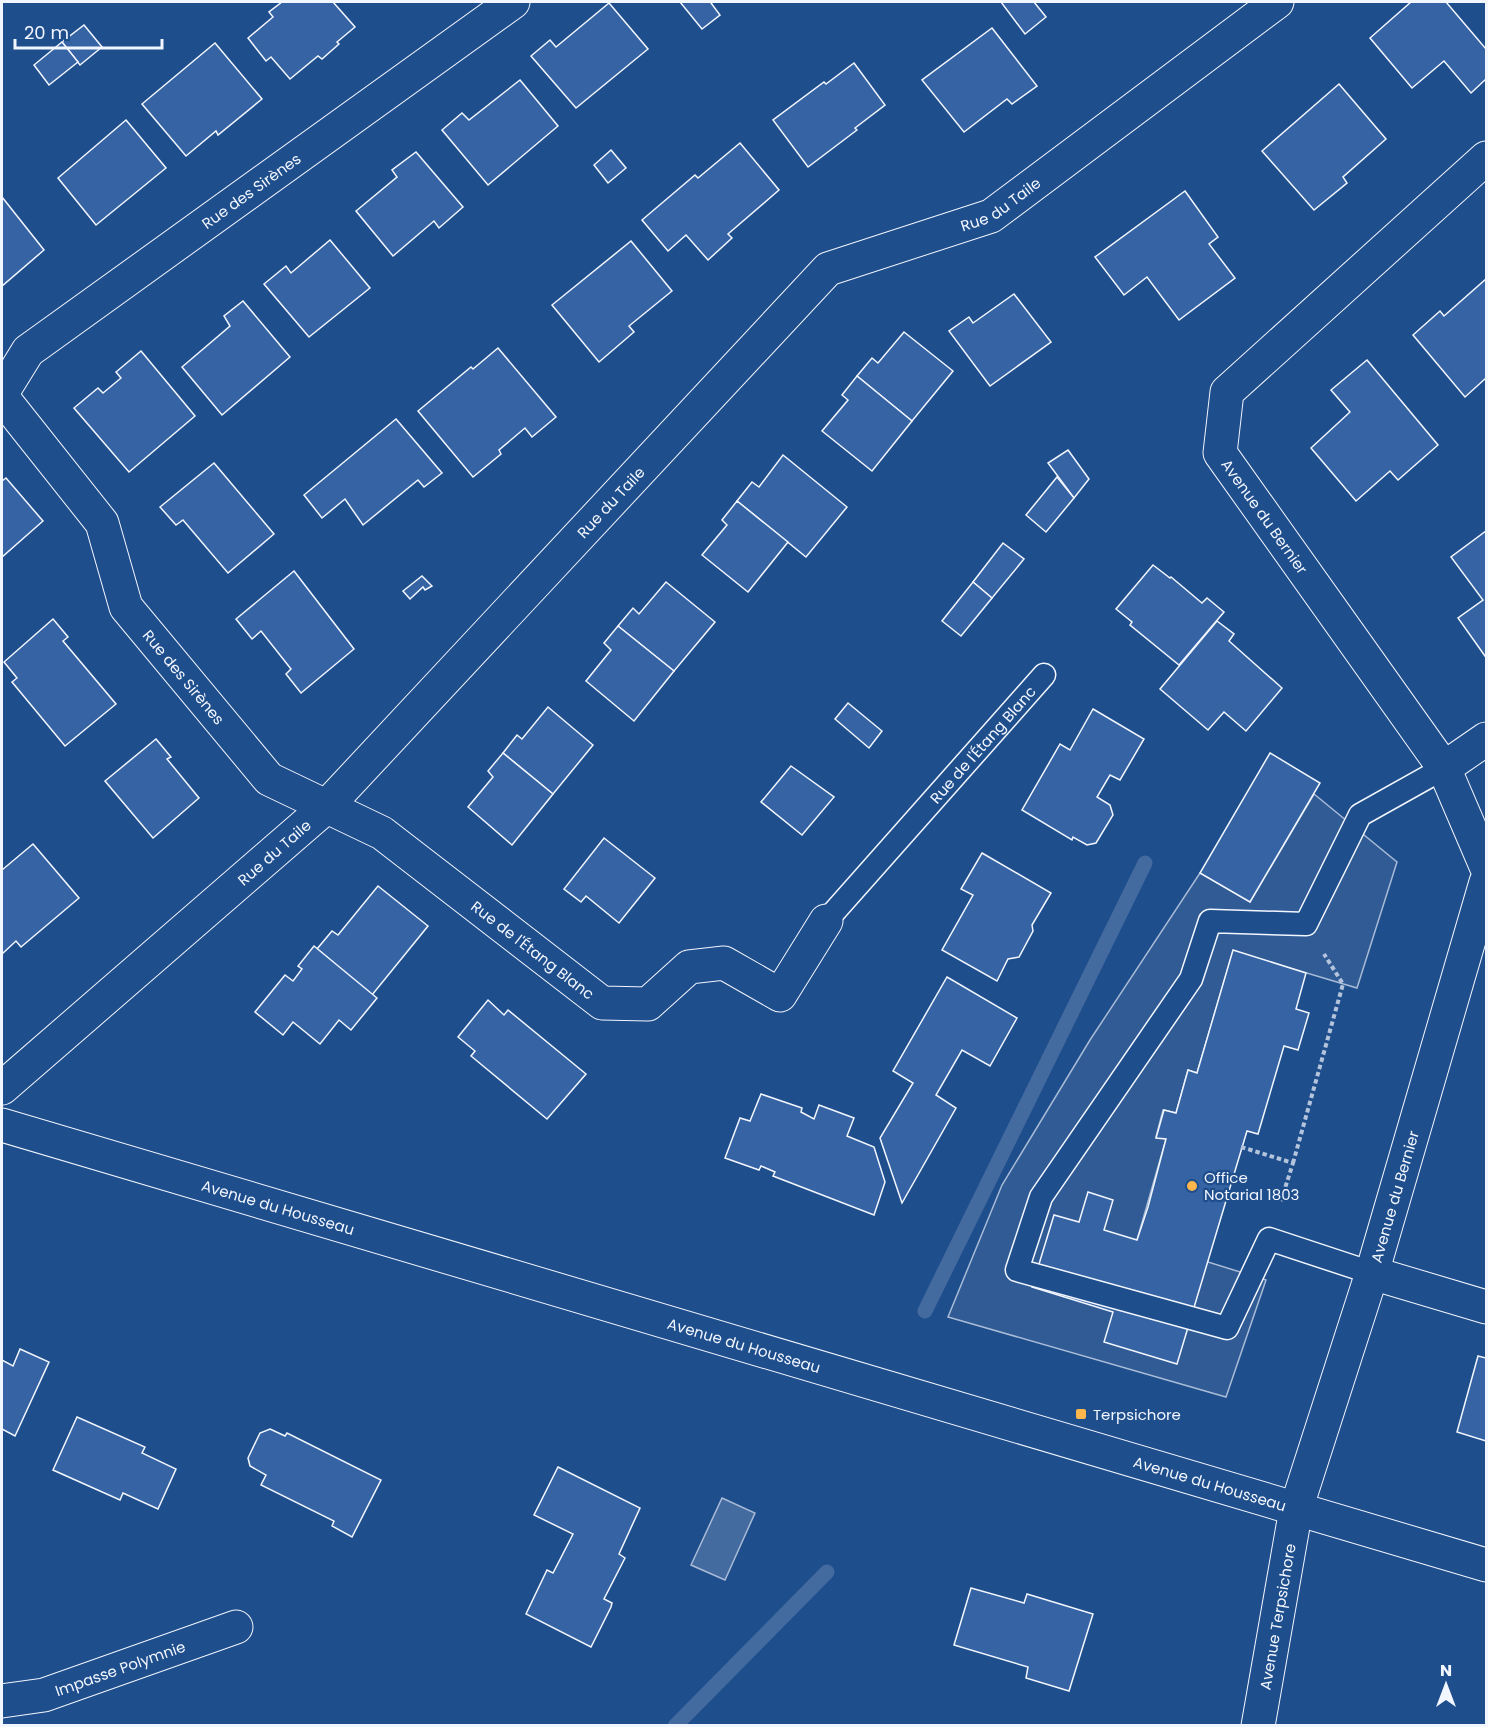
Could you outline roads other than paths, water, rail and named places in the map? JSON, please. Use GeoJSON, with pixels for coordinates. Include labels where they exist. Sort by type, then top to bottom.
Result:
{"type":"FeatureCollection","features":[{"type":"Feature","properties":{"kind":"street","name":"Rue des Sirènes"},"geometry":{"type":"LineString","coordinates":[[326,807],[269,779],[126,607],[102,523],[2,395],[28,351],[513,2]]}},
{"type":"Feature","properties":{"kind":"street","name":"Rue du Taile"},"geometry":{"type":"LineString","coordinates":[[2,1088],[326,807],[828,269],[991,216],[1267,4]]}},
{"type":"Feature","properties":{"kind":"street","name":"Avenue du Bernier"},"geometry":{"type":"LineString","coordinates":[[1486,158],[1227,392],[1220,453],[1444,768],[1486,866]]}},
{"type":"Feature","properties":{"kind":"street"},"geometry":{"type":"LineString","coordinates":[[1444,768],[1486,739]]}},
{"type":"Feature","properties":{"kind":"street","name":"Rue de l'Étang Blanc"},"geometry":{"type":"LineString","coordinates":[[326,807],[382,833],[602,1003],[648,1004],[689,967],[724,963],[780,995],[826,921]]}},
{"type":"Feature","properties":{"kind":"street","name":"Avenue du Bernier"},"geometry":{"type":"LineString","coordinates":[[1296,1509],[1372,1273],[1486,882]]}},
{"type":"Feature","properties":{"kind":"street","name":"Avenue du Housseau"},"geometry":{"type":"LineString","coordinates":[[2,1125],[1486,1565]]}},
{"type":"Feature","properties":{"kind":"street"},"geometry":{"type":"LineString","coordinates":[[1372,1273],[1486,1307]]}},
{"type":"Feature","properties":{"kind":"street","name":"Avenue Terpsichore"},"geometry":{"type":"LineString","coordinates":[[1258,1725],[1296,1509]]}},
{"type":"Feature","properties":{"kind":"street","name":"Impasse Polymnie"},"geometry":{"type":"LineString","coordinates":[[2,1701],[44,1695],[236,1627]]}},
{"type":"Feature","properties":{"kind":"lane","name":"Rue de l'Étang Blanc"},"geometry":{"type":"LineString","coordinates":[[826,921],[1044,675]]}},
{"type":"Feature","properties":{"kind":"lane"},"geometry":{"type":"LineString","coordinates":[[1372,1273],[1269,1239],[1227,1328],[1017,1270],[1041,1197],[1191,979],[1210,921],[1306,924],[1360,815],[1444,768]]}},
{"type":"Feature","properties":{"kind":"waterway"},"geometry":{"type":"LineString","coordinates":[[925,1311],[1145,863]]}},
{"type":"Feature","properties":{"kind":"waterway"},"geometry":{"type":"LineString","coordinates":[[675,1726],[827,1572]]}},
{"type":"Feature","properties":{"kind":"place","name":"Office Notarial 1803"},"geometry":{"type":"Point","coordinates":[1192,1186]}},
{"type":"Feature","properties":{"kind":"place","name":"Terpsichore"},"geometry":{"type":"Point","coordinates":[1081,1414]}}]}
